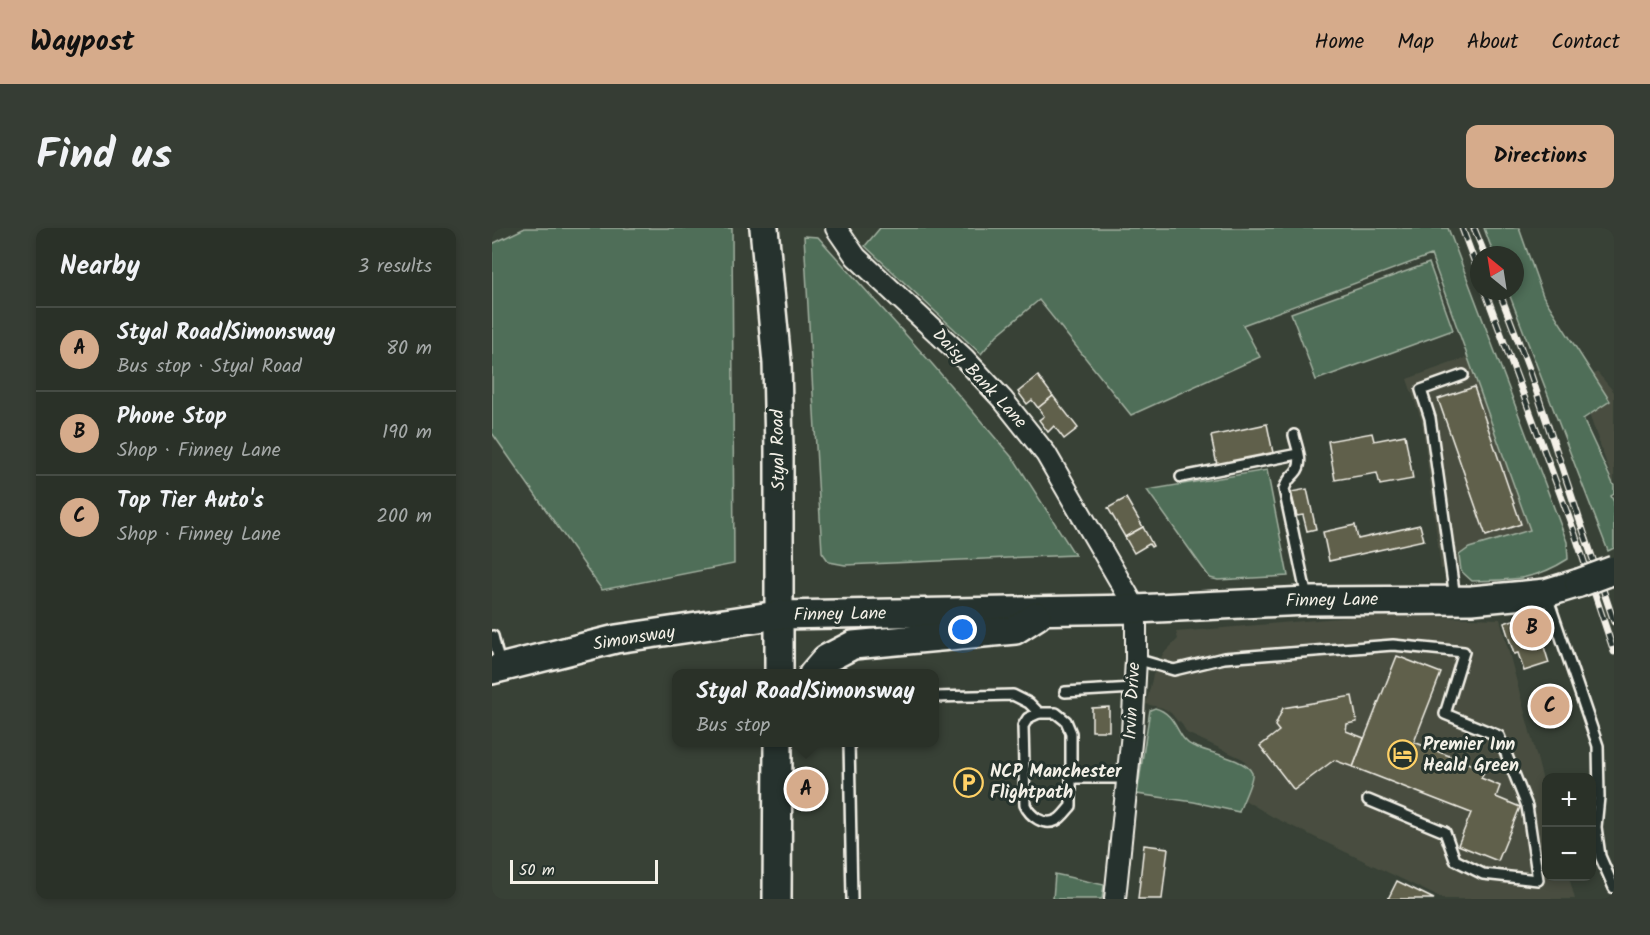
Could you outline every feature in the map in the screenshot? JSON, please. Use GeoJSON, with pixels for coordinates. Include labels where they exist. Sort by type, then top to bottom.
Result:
{"type":"FeatureCollection","features":[{"type":"Feature","properties":{"kind":"street","name":"Styal Road"},"geometry":{"type":"LineString","coordinates":[[764,228],[777,363],[778,669]]}},
{"type":"Feature","properties":{"kind":"street","name":"Daisy Bank Lane"},"geometry":{"type":"LineString","coordinates":[[836,228],[856,257],[964,358],[1004,400],[1039,445],[1136,609]]}},
{"type":"Feature","properties":{"kind":"street","name":"Finney Lane"},"geometry":{"type":"LineString","coordinates":[[778,615],[1136,609],[1308,601],[1456,600],[1546,593],[1614,570]]}},
{"type":"Feature","properties":{"kind":"street","name":"Irvin Drive"},"geometry":{"type":"LineString","coordinates":[[1115,899],[1134,688],[1136,609]]}},
{"type":"Feature","properties":{"kind":"street","name":"Finney Lane"},"geometry":{"type":"LineString","coordinates":[[817,669],[826,659],[853,645],[1015,630],[1046,611]]}},
{"type":"Feature","properties":{"kind":"street","name":"Simonsway"},"geometry":{"type":"LineString","coordinates":[[496,669],[616,639],[778,615]]}},
{"type":"Feature","properties":{"kind":"street"},"geometry":{"type":"LineString","coordinates":[[777,899],[778,747]]}},
{"type":"Feature","properties":{"kind":"lane"},"geometry":{"type":"LineString","coordinates":[[1456,600],[1430,418],[1421,390],[1463,375]]}},
{"type":"Feature","properties":{"kind":"lane"},"geometry":{"type":"LineString","coordinates":[[1294,435],[1299,467],[1286,482],[1284,489],[1308,601]]}},
{"type":"Feature","properties":{"kind":"lane"},"geometry":{"type":"LineString","coordinates":[[1181,477],[1298,454]]}},
{"type":"Feature","properties":{"kind":"lane"},"geometry":{"type":"LineString","coordinates":[[1546,593],[1598,746],[1599,797],[1596,827],[1600,856],[1614,888]]}},
{"type":"Feature","properties":{"kind":"lane"},"geometry":{"type":"LineString","coordinates":[[493,636],[496,669]]}},
{"type":"Feature","properties":{"kind":"lane"},"geometry":{"type":"LineString","coordinates":[[1136,659],[1174,670],[1224,658],[1394,645],[1464,652],[1445,714],[1499,736],[1527,806],[1538,880],[1483,874],[1455,860],[1444,832],[1368,800]]}},
{"type":"Feature","properties":{"kind":"lane"},"geometry":{"type":"LineString","coordinates":[[1065,692],[1134,688]]}},
{"type":"Feature","properties":{"kind":"lane"},"geometry":{"type":"LineString","coordinates":[[939,697],[1013,695],[1029,703],[1039,713]]}},
{"type":"Feature","properties":{"kind":"lane"},"geometry":{"type":"LineString","coordinates":[[1039,713],[1056,713],[1066,721],[1071,733],[1071,778],[1071,806],[1057,820],[1046,822],[1029,814],[1024,805],[1023,726],[1028,718],[1039,713]]}},
{"type":"Feature","properties":{"kind":"lane"},"geometry":{"type":"LineString","coordinates":[[849,747],[852,899]]}},
{"type":"Feature","properties":{"kind":"lane"},"geometry":{"type":"LineString","coordinates":[[1071,778],[1127,778]]}},
{"type":"Feature","properties":{"kind":"shaded area"},"geometry":{"type":"Polygon","coordinates":[[[1468,357],[1530,530],[1502,563],[1441,569],[1422,422],[1407,379],[1468,357]]]}},
{"type":"Feature","properties":{"kind":"shaded area"},"geometry":{"type":"Polygon","coordinates":[[[1597,372],[1614,392],[1614,484],[1579,386],[1597,372]]]}},
{"type":"Feature","properties":{"kind":"shaded area"},"geometry":{"type":"Polygon","coordinates":[[[1375,615],[1500,619],[1542,777],[1542,881],[1570,881],[1575,899],[1443,899],[1273,817],[1243,799],[1253,776],[1243,759],[1187,733],[1180,721],[1178,722],[1171,713],[1163,708],[1146,704],[1153,675],[1163,654],[1178,639],[1176,632],[1375,615]]]}},
{"type":"Feature","properties":{"kind":"green space"},"geometry":{"type":"Polygon","coordinates":[[[525,228],[732,228],[734,564],[602,590],[492,433],[492,244],[525,228]]]}},
{"type":"Feature","properties":{"kind":"green space"},"geometry":{"type":"Polygon","coordinates":[[[880,228],[1448,228],[1470,286],[1470,300],[1475,300],[1567,542],[1568,559],[1544,572],[1522,578],[1472,581],[1461,571],[1459,555],[1469,548],[1530,530],[1431,255],[1243,325],[1260,357],[1131,415],[1039,300],[997,335],[981,354],[865,246],[880,228]]]}},
{"type":"Feature","properties":{"kind":"green space"},"geometry":{"type":"Polygon","coordinates":[[[1484,228],[1519,228],[1543,296],[1610,401],[1583,419],[1614,486],[1614,494],[1611,496],[1614,502],[1614,548],[1608,551],[1511,300],[1524,300],[1524,246],[1491,246],[1484,228]]]}},
{"type":"Feature","properties":{"kind":"green space"},"geometry":{"type":"Polygon","coordinates":[[[804,236],[818,237],[1016,462],[1075,555],[845,565],[829,562],[822,552],[804,236]]]}},
{"type":"Feature","properties":{"kind":"green space"},"geometry":{"type":"Polygon","coordinates":[[[1429,263],[1453,330],[1316,380],[1291,313],[1429,263]]]}},
{"type":"Feature","properties":{"kind":"green space"},"geometry":{"type":"Polygon","coordinates":[[[1267,470],[1288,576],[1218,580],[1210,578],[1147,490],[1267,470]]]}},
{"type":"Feature","properties":{"kind":"green space"},"geometry":{"type":"Polygon","coordinates":[[[1155,708],[1168,715],[1187,743],[1235,760],[1249,768],[1252,776],[1239,812],[1194,802],[1137,794],[1150,710],[1155,708]]]}},
{"type":"Feature","properties":{"kind":"green space"},"geometry":{"type":"Polygon","coordinates":[[[1055,874],[1104,885],[1102,899],[1053,899],[1055,874]]]}},
{"type":"Feature","properties":{"kind":"building"},"geometry":{"type":"Polygon","coordinates":[[[1038,376],[1053,396],[1038,408],[1032,400],[1027,404],[1018,392],[1038,376]]]}},
{"type":"Feature","properties":{"kind":"building"},"geometry":{"type":"Polygon","coordinates":[[[1474,387],[1521,524],[1486,536],[1438,399],[1474,387]]]}},
{"type":"Feature","properties":{"kind":"building"},"geometry":{"type":"Polygon","coordinates":[[[1053,396],[1078,428],[1064,439],[1054,426],[1048,432],[1039,420],[1044,416],[1038,408],[1053,396]]]}},
{"type":"Feature","properties":{"kind":"building"},"geometry":{"type":"Polygon","coordinates":[[[1267,424],[1273,453],[1217,465],[1211,436],[1267,424]]]}},
{"type":"Feature","properties":{"kind":"building"},"geometry":{"type":"Polygon","coordinates":[[[1372,433],[1374,441],[1405,435],[1413,479],[1380,485],[1377,473],[1335,480],[1328,441],[1372,433]]]}},
{"type":"Feature","properties":{"kind":"building"},"geometry":{"type":"Polygon","coordinates":[[[1307,489],[1316,529],[1307,531],[1303,515],[1297,516],[1291,492],[1307,489]]]}},
{"type":"Feature","properties":{"kind":"building"},"geometry":{"type":"Polygon","coordinates":[[[1126,498],[1143,527],[1125,537],[1108,508],[1126,498]]]}},
{"type":"Feature","properties":{"kind":"building"},"geometry":{"type":"Polygon","coordinates":[[[1355,525],[1358,539],[1420,525],[1424,540],[1329,561],[1323,532],[1355,525]]]}},
{"type":"Feature","properties":{"kind":"building"},"geometry":{"type":"Polygon","coordinates":[[[1143,527],[1153,546],[1149,544],[1134,553],[1125,537],[1143,527]]]}},
{"type":"Feature","properties":{"kind":"building"},"geometry":{"type":"Polygon","coordinates":[[[1525,616],[1527,623],[1536,621],[1549,663],[1524,671],[1518,653],[1514,654],[1504,623],[1525,616]]]}},
{"type":"Feature","properties":{"kind":"building","name":"Premier Inn Heald Green"},"geometry":{"type":"Polygon","coordinates":[[[1397,656],[1441,673],[1414,742],[1485,770],[1481,778],[1500,786],[1496,797],[1520,807],[1498,861],[1458,845],[1471,813],[1353,767],[1397,656]]]}},
{"type":"Feature","properties":{"kind":"building"},"geometry":{"type":"Polygon","coordinates":[[[1352,696],[1357,722],[1347,724],[1346,731],[1364,738],[1353,767],[1334,760],[1294,790],[1260,746],[1279,731],[1275,726],[1283,708],[1352,696]]]}},
{"type":"Feature","properties":{"kind":"building"},"geometry":{"type":"Polygon","coordinates":[[[1109,707],[1109,731],[1092,731],[1092,708],[1109,707]]]}},
{"type":"Feature","properties":{"kind":"building"},"geometry":{"type":"Polygon","coordinates":[[[1144,845],[1168,848],[1162,899],[1138,899],[1144,845]]]}},
{"type":"Feature","properties":{"kind":"building"},"geometry":{"type":"Polygon","coordinates":[[[1397,881],[1434,899],[1388,899],[1397,881]]]}},
{"type":"Feature","properties":{"kind":"railway"},"geometry":{"type":"LineString","coordinates":[[1462,228],[1470,250]]}},
{"type":"Feature","properties":{"kind":"railway"},"geometry":{"type":"LineString","coordinates":[[1474,228],[1481,246]]}},
{"type":"Feature","properties":{"kind":"railway"},"geometry":{"type":"LineString","coordinates":[[1488,300],[1575,534],[1614,652]]}},
{"type":"Feature","properties":{"kind":"railway"},"geometry":{"type":"LineString","coordinates":[[1502,300],[1529,369],[1614,622]]}},
{"type":"Feature","properties":{"kind":"place","name":"Phone Stop"},"geometry":{"type":"Point","coordinates":[1532,628]}},
{"type":"Feature","properties":{"kind":"place","name":"Top Tier Auto's"},"geometry":{"type":"Point","coordinates":[1550,706]}},
{"type":"Feature","properties":{"kind":"place","name":"Premier Inn Heald Green"},"geometry":{"type":"Point","coordinates":[1402,755]}},
{"type":"Feature","properties":{"kind":"place","name":"NCP Manchester Flightpath"},"geometry":{"type":"Point","coordinates":[969,782]}},
{"type":"Feature","properties":{"kind":"place","name":"Styal Road/Simonsway"},"geometry":{"type":"Point","coordinates":[806,789]}}]}
